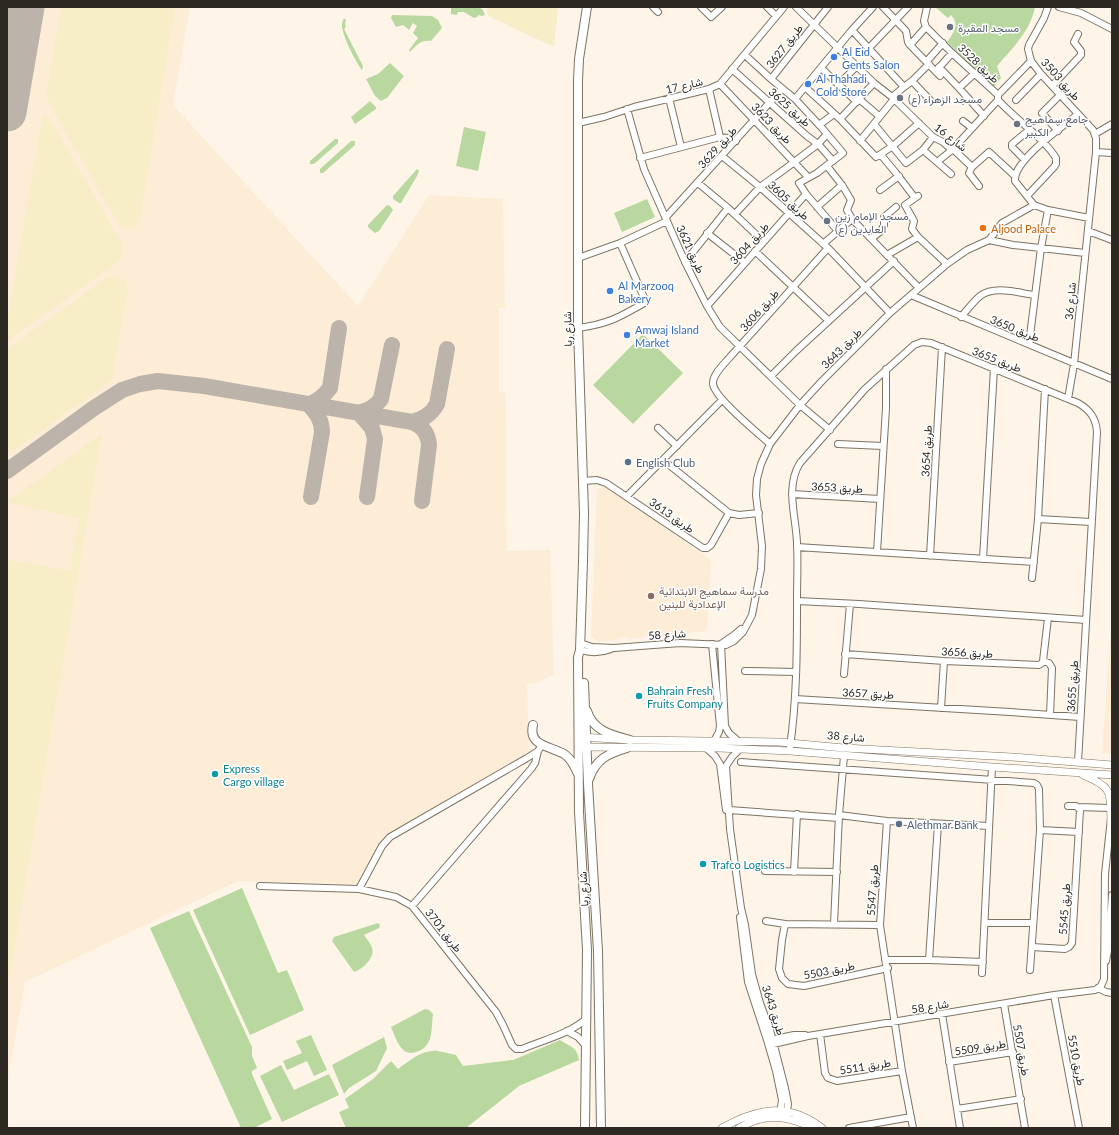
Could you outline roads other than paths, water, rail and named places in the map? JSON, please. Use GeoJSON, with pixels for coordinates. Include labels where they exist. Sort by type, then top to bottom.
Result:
{"type":"FeatureCollection","features":[{"type":"Feature","properties":{"kind":"main road","name":"شارع ريا"},"geometry":{"type":"LineString","coordinates":[[585,1128],[587,950],[579,812],[579,778],[582,737],[578,658],[580,647],[583,561],[583,481],[578,328],[578,70],[587,7]]}},
{"type":"Feature","properties":{"kind":"main road","name":"شارع ريا"},"geometry":{"type":"LineString","coordinates":[[580,647],[583,658],[584,702],[582,737]]}},
{"type":"Feature","properties":{"kind":"main road"},"geometry":{"type":"LineString","coordinates":[[584,702],[589,716],[597,727],[609,734],[630,740]]}},
{"type":"Feature","properties":{"kind":"main road"},"geometry":{"type":"LineString","coordinates":[[533,725],[533,735],[540,748],[567,756],[575,768],[579,778]]}},
{"type":"Feature","properties":{"kind":"main road","name":"شارع ريا"},"geometry":{"type":"LineString","coordinates":[[582,747],[588,784],[598,951],[601,1128]]}},
{"type":"Feature","properties":{"kind":"main road"},"geometry":{"type":"LineString","coordinates":[[588,784],[593,770],[600,761],[610,754],[626,748]]}},
{"type":"Feature","properties":{"kind":"street"},"geometry":{"type":"LineString","coordinates":[[701,7],[711,17],[722,7]]}},
{"type":"Feature","properties":{"kind":"street"},"geometry":{"type":"LineString","coordinates":[[767,7],[776,16]]}},
{"type":"Feature","properties":{"kind":"street","name":"شارع 17"},"geometry":{"type":"LineString","coordinates":[[578,123],[604,118],[627,109],[709,89],[720,84],[784,7]]}},
{"type":"Feature","properties":{"kind":"street","name":"شارع 16"},"geometry":{"type":"LineString","coordinates":[[796,7],[874,83],[893,98],[933,137],[943,142],[972,167],[969,173],[979,186]]}},
{"type":"Feature","properties":{"kind":"street","name":"طريق 3627"},"geometry":{"type":"LineString","coordinates":[[771,79],[813,24],[828,7]]}},
{"type":"Feature","properties":{"kind":"street"},"geometry":{"type":"LineString","coordinates":[[795,99],[873,7]]}},
{"type":"Feature","properties":{"kind":"street"},"geometry":{"type":"LineString","coordinates":[[884,7],[906,32],[910,45],[938,72],[959,88],[984,116]]}},
{"type":"Feature","properties":{"kind":"street"},"geometry":{"type":"LineString","coordinates":[[869,48],[908,7]]}},
{"type":"Feature","properties":{"kind":"street"},"geometry":{"type":"LineString","coordinates":[[910,45],[926,27],[924,21],[927,7]]}},
{"type":"Feature","properties":{"kind":"street"},"geometry":{"type":"LineString","coordinates":[[937,162],[952,149],[984,116],[1031,61],[1028,50],[1029,45],[1044,18],[1048,7]]}},
{"type":"Feature","properties":{"kind":"street"},"geometry":{"type":"LineString","coordinates":[[1058,7],[1083,10],[1112,28]]}},
{"type":"Feature","properties":{"kind":"street","name":"طريق 3528"},"geometry":{"type":"LineString","coordinates":[[926,27],[975,73],[1007,110],[1043,142],[1055,156],[1056,164],[1027,196]]}},
{"type":"Feature","properties":{"kind":"street"},"geometry":{"type":"LineString","coordinates":[[852,30],[904,87]]}},
{"type":"Feature","properties":{"kind":"street"},"geometry":{"type":"LineString","coordinates":[[1052,86],[1081,55],[1081,51],[1074,42],[1078,34]]}},
{"type":"Feature","properties":{"kind":"street"},"geometry":{"type":"LineString","coordinates":[[860,141],[893,98],[904,87],[912,82],[943,43]]}},
{"type":"Feature","properties":{"kind":"street"},"geometry":{"type":"LineString","coordinates":[[938,72],[952,53]]}},
{"type":"Feature","properties":{"kind":"street","name":"طريق 3627"},"geometry":{"type":"LineString","coordinates":[[745,55],[795,99],[843,153],[833,161]]}},
{"type":"Feature","properties":{"kind":"street","name":"طريق 3503"},"geometry":{"type":"LineString","coordinates":[[1031,61],[1095,134]]}},
{"type":"Feature","properties":{"kind":"street"},"geometry":{"type":"LineString","coordinates":[[838,84],[857,66]]}},
{"type":"Feature","properties":{"kind":"street"},"geometry":{"type":"LineString","coordinates":[[821,68],[838,84],[879,116]]}},
{"type":"Feature","properties":{"kind":"street","name":"طريق 3625"},"geometry":{"type":"LineString","coordinates":[[732,69],[807,136],[818,144],[833,161]]}},
{"type":"Feature","properties":{"kind":"street"},"geometry":{"type":"LineString","coordinates":[[959,88],[975,73]]}},
{"type":"Feature","properties":{"kind":"street"},"geometry":{"type":"LineString","coordinates":[[1016,100],[1041,74]]}},
{"type":"Feature","properties":{"kind":"street"},"geometry":{"type":"LineString","coordinates":[[912,82],[930,100]]}},
{"type":"Feature","properties":{"kind":"street"},"geometry":{"type":"LineString","coordinates":[[840,119],[874,83]]}},
{"type":"Feature","properties":{"kind":"street","name":"طريق 3623"},"geometry":{"type":"LineString","coordinates":[[720,84],[808,177]]}},
{"type":"Feature","properties":{"kind":"street"},"geometry":{"type":"LineString","coordinates":[[804,87],[840,119],[876,157],[881,156],[919,123]]}},
{"type":"Feature","properties":{"kind":"street"},"geometry":{"type":"LineString","coordinates":[[709,89],[720,137]]}},
{"type":"Feature","properties":{"kind":"street","name":"طريق 3629"},"geometry":{"type":"LineString","coordinates":[[578,258],[620,243],[667,219],[782,89]]}},
{"type":"Feature","properties":{"kind":"street"},"geometry":{"type":"LineString","coordinates":[[1058,131],[1042,114],[1060,95]]}},
{"type":"Feature","properties":{"kind":"street"},"geometry":{"type":"LineString","coordinates":[[669,98],[681,147]]}},
{"type":"Feature","properties":{"kind":"street","name":"طريق 3621"},"geometry":{"type":"LineString","coordinates":[[627,109],[640,158],[685,262],[707,306],[720,327],[800,405],[830,430]]}},
{"type":"Feature","properties":{"kind":"street"},"geometry":{"type":"LineString","coordinates":[[819,125],[834,114]]}},
{"type":"Feature","properties":{"kind":"street"},"geometry":{"type":"LineString","coordinates":[[1014,176],[1024,159],[1078,114]]}},
{"type":"Feature","properties":{"kind":"street"},"geometry":{"type":"LineString","coordinates":[[963,121],[972,128]]}},
{"type":"Feature","properties":{"kind":"street"},"geometry":{"type":"LineString","coordinates":[[874,124],[906,163],[923,150],[933,137]]}},
{"type":"Feature","properties":{"kind":"street"},"geometry":{"type":"LineString","coordinates":[[1112,124],[1095,134],[1096,152],[1088,231],[1112,240]]}},
{"type":"Feature","properties":{"kind":"street"},"geometry":{"type":"LineString","coordinates":[[1024,159],[1012,147],[1012,144],[1029,130]]}},
{"type":"Feature","properties":{"kind":"street"},"geometry":{"type":"LineString","coordinates":[[735,214],[760,187],[818,144],[827,134]]}},
{"type":"Feature","properties":{"kind":"street"},"geometry":{"type":"LineString","coordinates":[[640,158],[720,137],[736,141]]}},
{"type":"Feature","properties":{"kind":"street"},"geometry":{"type":"LineString","coordinates":[[923,150],[951,174]]}},
{"type":"Feature","properties":{"kind":"street"},"geometry":{"type":"LineString","coordinates":[[972,167],[989,152],[1014,176],[1015,181],[1034,204],[1048,210],[1089,218]]}},
{"type":"Feature","properties":{"kind":"street"},"geometry":{"type":"LineString","coordinates":[[1096,152],[1112,153]]}},
{"type":"Feature","properties":{"kind":"street","name":"طريق 3605"},"geometry":{"type":"LineString","coordinates":[[722,156],[760,187],[826,246],[890,313]]}},
{"type":"Feature","properties":{"kind":"street"},"geometry":{"type":"LineString","coordinates":[[881,156],[917,197],[904,206],[914,219],[912,229],[918,237],[947,264]]}},
{"type":"Feature","properties":{"kind":"street"},"geometry":{"type":"LineString","coordinates":[[833,161],[799,183],[806,194],[838,231]]}},
{"type":"Feature","properties":{"kind":"street"},"geometry":{"type":"LineString","coordinates":[[827,166],[842,185],[851,200],[847,210],[852,219],[919,288]]}},
{"type":"Feature","properties":{"kind":"street"},"geometry":{"type":"LineString","coordinates":[[880,190],[899,176]]}},
{"type":"Feature","properties":{"kind":"street"},"geometry":{"type":"LineString","coordinates":[[698,183],[735,214],[763,241]]}},
{"type":"Feature","properties":{"kind":"street"},"geometry":{"type":"LineString","coordinates":[[817,207],[842,185]]}},
{"type":"Feature","properties":{"kind":"street","name":"طريق 3604"},"geometry":{"type":"LineString","coordinates":[[707,306],[744,262],[806,194]]}},
{"type":"Feature","properties":{"kind":"street"},"geometry":{"type":"LineString","coordinates":[[1034,204],[1002,223],[989,240],[1085,253]]}},
{"type":"Feature","properties":{"kind":"street"},"geometry":{"type":"LineString","coordinates":[[872,238],[881,231],[884,225],[884,217],[896,207]]}},
{"type":"Feature","properties":{"kind":"street"},"geometry":{"type":"LineString","coordinates":[[685,262],[728,208]]}},
{"type":"Feature","properties":{"kind":"street"},"geometry":{"type":"LineString","coordinates":[[1029,344],[1041,248],[1048,210]]}},
{"type":"Feature","properties":{"kind":"street","name":"طريق 3606"},"geometry":{"type":"LineString","coordinates":[[740,346],[794,287],[838,231],[852,219]]}},
{"type":"Feature","properties":{"kind":"street","name":"شارع 36"},"geometry":{"type":"LineString","coordinates":[[1068,399],[1074,364],[1088,231]]}},
{"type":"Feature","properties":{"kind":"street"},"geometry":{"type":"LineString","coordinates":[[708,233],[744,262]]}},
{"type":"Feature","properties":{"kind":"street"},"geometry":{"type":"LineString","coordinates":[[888,255],[918,237]]}},
{"type":"Feature","properties":{"kind":"street","name":"طريق 3643"},"geometry":{"type":"LineString","coordinates":[[721,644],[726,645],[731,643],[743,632],[752,615],[755,603],[761,569],[762,546],[756,495],[756,479],[770,444],[800,405],[890,313],[947,264],[967,250],[989,240]]}},
{"type":"Feature","properties":{"kind":"street"},"geometry":{"type":"LineString","coordinates":[[578,328],[598,326],[612,321],[646,302],[620,243]]}},
{"type":"Feature","properties":{"kind":"street","name":"طريق 3606"},"geometry":{"type":"LineString","coordinates":[[755,250],[829,321]]}},
{"type":"Feature","properties":{"kind":"street"},"geometry":{"type":"LineString","coordinates":[[771,376],[894,261]]}},
{"type":"Feature","properties":{"kind":"street"},"geometry":{"type":"LineString","coordinates":[[961,317],[980,296],[991,291],[999,290],[1035,295]]}},
{"type":"Feature","properties":{"kind":"street","name":"طريق 3650"},"geometry":{"type":"LineString","coordinates":[[911,295],[1112,379]]}},
{"type":"Feature","properties":{"kind":"street","name":"طريق 3655"},"geometry":{"type":"LineString","coordinates":[[790,751],[796,672],[797,547],[792,494],[796,470],[800,463],[865,389],[914,345],[922,342],[931,343],[942,347],[1078,402],[1090,411],[1097,425],[1078,762]]}},
{"type":"Feature","properties":{"kind":"street"},"geometry":{"type":"LineString","coordinates":[[740,346],[716,375],[713,381],[713,387],[722,400],[770,444]]}},
{"type":"Feature","properties":{"kind":"street","name":"طريق 3654"},"geometry":{"type":"LineString","coordinates":[[930,556],[942,347]]}},
{"type":"Feature","properties":{"kind":"street"},"geometry":{"type":"LineString","coordinates":[[983,559],[994,368]]}},
{"type":"Feature","properties":{"kind":"street"},"geometry":{"type":"LineString","coordinates":[[877,552],[886,408],[886,369]]}},
{"type":"Feature","properties":{"kind":"street"},"geometry":{"type":"LineString","coordinates":[[1032,578],[1038,519],[1045,389]]}},
{"type":"Feature","properties":{"kind":"street"},"geometry":{"type":"LineString","coordinates":[[627,496],[722,400]]}},
{"type":"Feature","properties":{"kind":"street"},"geometry":{"type":"LineString","coordinates":[[658,428],[677,446]]}},
{"type":"Feature","properties":{"kind":"street"},"geometry":{"type":"LineString","coordinates":[[838,444],[883,446]]}},
{"type":"Feature","properties":{"kind":"street"},"geometry":{"type":"LineString","coordinates":[[663,460],[729,514],[759,514]]}},
{"type":"Feature","properties":{"kind":"street","name":"طريق 3613"},"geometry":{"type":"LineString","coordinates":[[583,481],[592,480],[606,483],[703,548],[708,548],[711,545],[729,514]]}},
{"type":"Feature","properties":{"kind":"street","name":"طريق 3653"},"geometry":{"type":"LineString","coordinates":[[792,494],[880,499]]}},
{"type":"Feature","properties":{"kind":"street"},"geometry":{"type":"LineString","coordinates":[[1038,519],[1091,522]]}},
{"type":"Feature","properties":{"kind":"street"},"geometry":{"type":"LineString","coordinates":[[797,547],[1034,562]]}},
{"type":"Feature","properties":{"kind":"street"},"geometry":{"type":"LineString","coordinates":[[797,602],[850,604],[1086,620]]}},
{"type":"Feature","properties":{"kind":"street"},"geometry":{"type":"LineString","coordinates":[[844,674],[850,604]]}},
{"type":"Feature","properties":{"kind":"street"},"geometry":{"type":"LineString","coordinates":[[1048,618],[1043,660],[1051,665],[1052,671],[1050,715]]}},
{"type":"Feature","properties":{"kind":"street","name":"شارع 58"},"geometry":{"type":"LineString","coordinates":[[580,647],[592,653],[614,648],[680,643],[696,642],[721,644]]}},
{"type":"Feature","properties":{"kind":"street"},"geometry":{"type":"LineString","coordinates":[[712,644],[720,726],[719,732],[714,741]]}},
{"type":"Feature","properties":{"kind":"street"},"geometry":{"type":"LineString","coordinates":[[721,644],[725,726],[739,745]]}},
{"type":"Feature","properties":{"kind":"street","name":"طريق 3656"},"geometry":{"type":"LineString","coordinates":[[845,654],[1035,665],[1042,663],[1043,660]]}},
{"type":"Feature","properties":{"kind":"street"},"geometry":{"type":"LineString","coordinates":[[941,708],[944,660]]}},
{"type":"Feature","properties":{"kind":"street"},"geometry":{"type":"LineString","coordinates":[[745,671],[796,672]]}},
{"type":"Feature","properties":{"kind":"street","name":"طريق 3657"},"geometry":{"type":"LineString","coordinates":[[795,699],[1080,717]]}},
{"type":"Feature","properties":{"kind":"street","name":"شارع 38"},"geometry":{"type":"LineString","coordinates":[[582,737],[630,740],[714,741],[790,751],[844,756],[1112,775]]}},
{"type":"Feature","properties":{"kind":"street","name":"شارع 38"},"geometry":{"type":"LineString","coordinates":[[582,747],[706,748],[791,743],[844,748],[1112,765]]}},
{"type":"Feature","properties":{"kind":"street","name":"طريق 3643"},"geometry":{"type":"LineString","coordinates":[[739,745],[726,766],[730,829],[741,908],[754,983],[788,1104],[783,1114]]}},
{"type":"Feature","properties":{"kind":"street"},"geometry":{"type":"LineString","coordinates":[[359,889],[382,846],[390,837],[540,748]]}},
{"type":"Feature","properties":{"kind":"street"},"geometry":{"type":"LineString","coordinates":[[412,906],[531,770],[540,748]]}},
{"type":"Feature","properties":{"kind":"street","name":"طريق 3643"},"geometry":{"type":"LineString","coordinates":[[706,748],[715,756],[720,764],[730,829]]}},
{"type":"Feature","properties":{"kind":"street"},"geometry":{"type":"LineString","coordinates":[[834,924],[839,817],[844,756]]}},
{"type":"Feature","properties":{"kind":"street"},"geometry":{"type":"LineString","coordinates":[[741,762],[991,779],[1034,783],[1037,785],[1039,789],[1040,830],[1030,970]]}},
{"type":"Feature","properties":{"kind":"street"},"geometry":{"type":"LineString","coordinates":[[982,973],[992,767]]}},
{"type":"Feature","properties":{"kind":"street"},"geometry":{"type":"LineString","coordinates":[[1075,772],[1104,786],[1109,794],[1111,822],[1105,874],[1105,964]]}},
{"type":"Feature","properties":{"kind":"street"},"geometry":{"type":"LineString","coordinates":[[1068,806],[1111,810]]}},
{"type":"Feature","properties":{"kind":"street","name":"طريق 5545"},"geometry":{"type":"LineString","coordinates":[[1032,947],[1064,949],[1069,947],[1072,943],[1080,810],[1078,807]]}},
{"type":"Feature","properties":{"kind":"street"},"geometry":{"type":"LineString","coordinates":[[729,810],[887,821],[989,826]]}},
{"type":"Feature","properties":{"kind":"street"},"geometry":{"type":"LineString","coordinates":[[794,872],[797,814]]}},
{"type":"Feature","properties":{"kind":"street","name":"طريق 5547"},"geometry":{"type":"LineString","coordinates":[[887,821],[880,925],[888,968],[895,1022]]}},
{"type":"Feature","properties":{"kind":"street"},"geometry":{"type":"LineString","coordinates":[[929,960],[938,824]]}},
{"type":"Feature","properties":{"kind":"street"},"geometry":{"type":"LineString","coordinates":[[1040,830],[1079,832]]}},
{"type":"Feature","properties":{"kind":"street"},"geometry":{"type":"LineString","coordinates":[[766,872],[836,872]]}},
{"type":"Feature","properties":{"kind":"street","name":"طريق 3701"},"geometry":{"type":"LineString","coordinates":[[260,886],[359,889],[396,897],[412,906],[496,1012],[503,1024],[509,1041],[514,1047],[522,1049],[567,1031],[587,1018]]}},
{"type":"Feature","properties":{"kind":"street"},"geometry":{"type":"LineString","coordinates":[[1112,895],[1108,951],[1103,983],[1098,988],[1112,993]]}},
{"type":"Feature","properties":{"kind":"street"},"geometry":{"type":"LineString","coordinates":[[766,921],[785,924],[880,925]]}},
{"type":"Feature","properties":{"kind":"street"},"geometry":{"type":"LineString","coordinates":[[985,923],[1033,923]]}},
{"type":"Feature","properties":{"kind":"street","name":"طريق 5503"},"geometry":{"type":"LineString","coordinates":[[785,924],[779,969],[782,978],[788,984],[804,986],[888,968]]}},
{"type":"Feature","properties":{"kind":"street"},"geometry":{"type":"LineString","coordinates":[[886,960],[983,962]]}},
{"type":"Feature","properties":{"kind":"street"},"geometry":{"type":"LineString","coordinates":[[1104,971],[1112,972]]}},
{"type":"Feature","properties":{"kind":"street","name":"شارع 58"},"geometry":{"type":"LineString","coordinates":[[771,1042],[1054,995],[1091,991],[1098,988]]}},
{"type":"Feature","properties":{"kind":"street","name":"طريق 5510"},"geometry":{"type":"LineString","coordinates":[[1054,995],[1079,1128]]}},
{"type":"Feature","properties":{"kind":"street","name":"طريق 5507"},"geometry":{"type":"LineString","coordinates":[[1004,1004],[1025,1128]]}},
{"type":"Feature","properties":{"kind":"street","name":"طريق 5509"},"geometry":{"type":"LineString","coordinates":[[942,1014],[960,1128]]}},
{"type":"Feature","properties":{"kind":"street","name":"طريق 5511"},"geometry":{"type":"LineString","coordinates":[[895,1022],[902,1071],[913,1128]]}},
{"type":"Feature","properties":{"kind":"street"},"geometry":{"type":"LineString","coordinates":[[567,1031],[578,1037],[586,1046]]}},
{"type":"Feature","properties":{"kind":"street","name":"طريق 5511"},"geometry":{"type":"LineString","coordinates":[[820,1034],[825,1073],[831,1080],[837,1081],[902,1071]]}},
{"type":"Feature","properties":{"kind":"street","name":"طريق 5509"},"geometry":{"type":"LineString","coordinates":[[949,1062],[1013,1052]]}},
{"type":"Feature","properties":{"kind":"street"},"geometry":{"type":"LineString","coordinates":[[957,1109],[1021,1099]]}},
{"type":"Feature","properties":{"kind":"street"},"geometry":{"type":"LineString","coordinates":[[722,1128],[747,1115],[760,1112],[804,1116],[822,1128]]}},
{"type":"Feature","properties":{"kind":"street"},"geometry":{"type":"LineString","coordinates":[[744,1127],[762,1119],[783,1114],[814,1128]]}},
{"type":"Feature","properties":{"kind":"street"},"geometry":{"type":"LineString","coordinates":[[849,1128],[911,1117]]}},
{"type":"Feature","properties":{"kind":"place","name":"مسجد المقبرة"},"geometry":{"type":"Point","coordinates":[950,27]}},
{"type":"Feature","properties":{"kind":"place","name":"Al Eid Gents Salon"},"geometry":{"type":"Point","coordinates":[834,57]}},
{"type":"Feature","properties":{"kind":"place","name":"Al Thahadi Cold Store"},"geometry":{"type":"Point","coordinates":[808,84]}},
{"type":"Feature","properties":{"kind":"place","name":"مسجد الزهراء (ع)"},"geometry":{"type":"Point","coordinates":[900,98]}},
{"type":"Feature","properties":{"kind":"place","name":"جامع سماهيج الكبير"},"geometry":{"type":"Point","coordinates":[1017,124]}},
{"type":"Feature","properties":{"kind":"place","name":"مسجد الإمام زين العابدين (ع)"},"geometry":{"type":"Point","coordinates":[827,221]}},
{"type":"Feature","properties":{"kind":"place","name":"Aljood Palace"},"geometry":{"type":"Point","coordinates":[983,228]}},
{"type":"Feature","properties":{"kind":"place","name":"Al Marzooq Bakery"},"geometry":{"type":"Point","coordinates":[610,291]}},
{"type":"Feature","properties":{"kind":"place","name":"Amwaj Island Market"},"geometry":{"type":"Point","coordinates":[627,335]}},
{"type":"Feature","properties":{"kind":"place","name":"English Club"},"geometry":{"type":"Point","coordinates":[628,462]}},
{"type":"Feature","properties":{"kind":"place","name":"مدرسة سماهيج الابتدائية الإعدادية للبنين"},"geometry":{"type":"Point","coordinates":[651,596]}},
{"type":"Feature","properties":{"kind":"place","name":"Bahrain Fresh Fruits Company"},"geometry":{"type":"Point","coordinates":[639,696]}},
{"type":"Feature","properties":{"kind":"place","name":"Express Cargo village"},"geometry":{"type":"Point","coordinates":[215,774]}},
{"type":"Feature","properties":{"kind":"place","name":"Alethmar Bank"},"geometry":{"type":"Point","coordinates":[899,824]}},
{"type":"Feature","properties":{"kind":"place","name":"Trafco Logistics"},"geometry":{"type":"Point","coordinates":[703,864]}}]}
